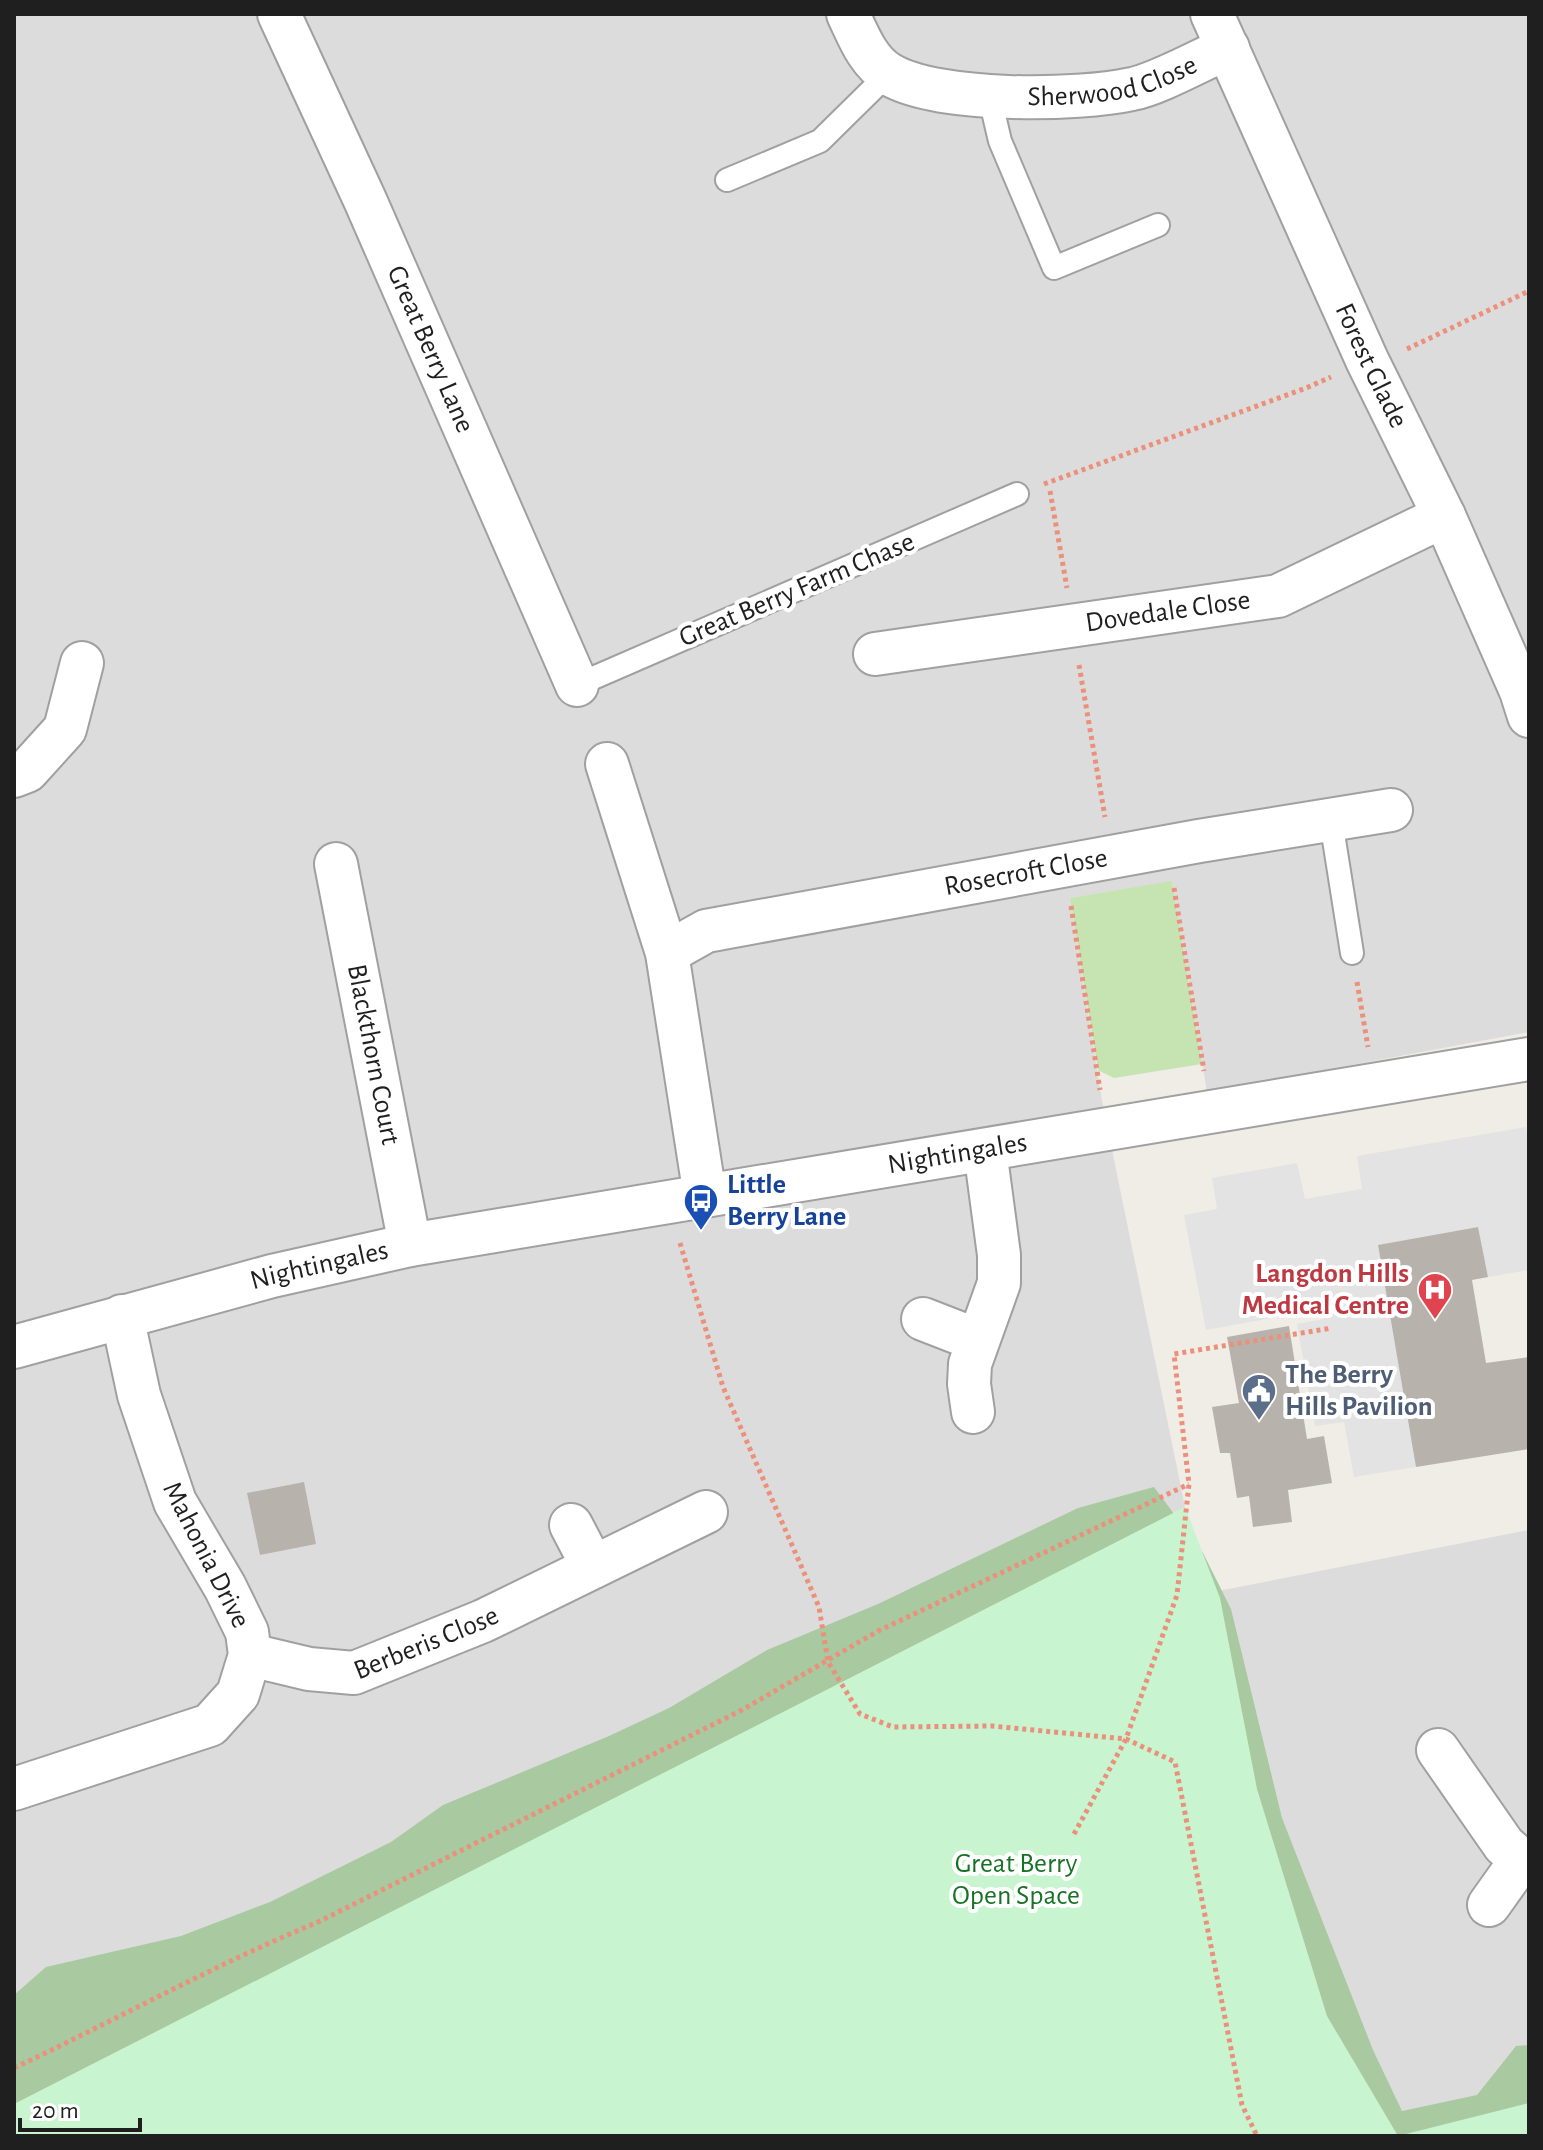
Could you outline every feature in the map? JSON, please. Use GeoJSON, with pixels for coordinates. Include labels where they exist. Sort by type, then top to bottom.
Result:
{"type":"FeatureCollection","features":[{"type":"Feature","properties":{"kind":"street","name":"Great Berry Lane"},"geometry":{"type":"LineString","coordinates":[[279,14],[365,200],[577,685]]}},
{"type":"Feature","properties":{"kind":"street","name":"Sherwood Close"},"geometry":{"type":"LineString","coordinates":[[848,14],[863,47],[888,74],[933,90],[989,94],[1067,97],[1135,89],[1220,31]]}},
{"type":"Feature","properties":{"kind":"street","name":"Forest Glade"},"geometry":{"type":"LineString","coordinates":[[1220,31],[1367,360],[1444,516],[1521,691],[1529,716]]}},
{"type":"Feature","properties":{"kind":"street","name":"Dovedale Close"},"geometry":{"type":"LineString","coordinates":[[875,654],[1278,596],[1444,516]]}},
{"type":"Feature","properties":{"kind":"street"},"geometry":{"type":"LineString","coordinates":[[14,776],[27,771],[65,729],[82,663]]}},
{"type":"Feature","properties":{"kind":"street"},"geometry":{"type":"LineString","coordinates":[[607,764],[667,953],[686,1199]]}},
{"type":"Feature","properties":{"kind":"street","name":"Rosecroft Close"},"geometry":{"type":"LineString","coordinates":[[667,953],[706,931],[1166,847],[1391,810]]}},
{"type":"Feature","properties":{"kind":"street","name":"Blackthorn Court"},"geometry":{"type":"LineString","coordinates":[[336,864],[410,1245]]}},
{"type":"Feature","properties":{"kind":"street","name":"Nightingales"},"geometry":{"type":"LineString","coordinates":[[14,1347],[272,1276],[410,1245],[1529,1059]]}},
{"type":"Feature","properties":{"kind":"street"},"geometry":{"type":"LineString","coordinates":[[973,1412],[970,1364],[999,1283],[999,1255],[985,1150]]}},
{"type":"Feature","properties":{"kind":"street","name":"Mahonia Drive"},"geometry":{"type":"LineString","coordinates":[[14,1789],[210,1725],[238,1694],[250,1655],[247,1632],[225,1587],[175,1502],[139,1395],[122,1316]]}},
{"type":"Feature","properties":{"kind":"street"},"geometry":{"type":"LineString","coordinates":[[923,1319],[977,1340]]}},
{"type":"Feature","properties":{"kind":"street","name":"Berberis Close"},"geometry":{"type":"LineString","coordinates":[[250,1655],[309,1669],[354,1673],[483,1621],[706,1512]]}},
{"type":"Feature","properties":{"kind":"street"},"geometry":{"type":"LineString","coordinates":[[571,1525],[593,1567]]}},
{"type":"Feature","properties":{"kind":"street"},"geometry":{"type":"LineString","coordinates":[[1438,1750],[1504,1845],[1525,1860],[1489,1905]]}},
{"type":"Feature","properties":{"kind":"lane"},"geometry":{"type":"LineString","coordinates":[[727,180],[820,141],[888,74]]}},
{"type":"Feature","properties":{"kind":"lane","name":"Sherwood Close"},"geometry":{"type":"LineString","coordinates":[[989,94],[1000,141],[1054,268],[1158,225]]}},
{"type":"Feature","properties":{"kind":"lane","name":"Great Berry Farm Chase"},"geometry":{"type":"LineString","coordinates":[[577,685],[1017,494]]}},
{"type":"Feature","properties":{"kind":"lane"},"geometry":{"type":"LineString","coordinates":[[1331,821],[1352,953]]}},
{"type":"Feature","properties":{"kind":"path"},"geometry":{"type":"LineString","coordinates":[[1017,494],[1306,388],[1367,360],[1415,347],[1529,291]]}},
{"type":"Feature","properties":{"kind":"path"},"geometry":{"type":"LineString","coordinates":[[1049,483],[1112,857]]}},
{"type":"Feature","properties":{"kind":"path"},"geometry":{"type":"LineString","coordinates":[[1166,847],[1211,1113]]}},
{"type":"Feature","properties":{"kind":"path"},"geometry":{"type":"LineString","coordinates":[[1062,866],[1070,898],[1102,1101]]}},
{"type":"Feature","properties":{"kind":"path"},"geometry":{"type":"LineString","coordinates":[[1352,953],[1375,1085]]}},
{"type":"Feature","properties":{"kind":"path"},"geometry":{"type":"LineString","coordinates":[[686,1199],[723,1387],[819,1607],[828,1662],[860,1714],[893,1727],[992,1726],[1126,1739],[1175,1762],[1242,2105],[1257,2136]]}},
{"type":"Feature","properties":{"kind":"path"},"geometry":{"type":"LineString","coordinates":[[1074,1834],[1126,1739],[1177,1595],[1189,1484],[1174,1354],[1332,1328]]}},
{"type":"Feature","properties":{"kind":"path"},"geometry":{"type":"LineString","coordinates":[[14,2068],[269,1942],[318,1922],[742,1710],[878,1631],[1189,1484]]}},
{"type":"Feature","properties":{"kind":"shaded area"},"geometry":{"type":"Polygon","coordinates":[[[14,14],[1529,14],[1529,1032],[1207,1092],[1172,882],[1070,898],[1102,1101],[1185,1507],[14,2104],[14,14]]]}},
{"type":"Feature","properties":{"kind":"shaded area"},"geometry":{"type":"Polygon","coordinates":[[[1526,1127],[1529,1143],[1529,1270],[1488,1277],[1478,1227],[1378,1245],[1416,1467],[1354,1477],[1344,1422],[1315,1426],[1297,1324],[1324,1319],[1322,1309],[1206,1330],[1184,1215],[1217,1209],[1212,1178],[1297,1163],[1305,1199],[1362,1189],[1357,1156],[1526,1127]]]}},
{"type":"Feature","properties":{"kind":"shaded area"},"geometry":{"type":"Polygon","coordinates":[[[1529,1530],[1529,2103],[1398,2136],[1327,2016],[1218,1591],[1529,1530]]]}},
{"type":"Feature","properties":{"kind":"green space"},"geometry":{"type":"Polygon","coordinates":[[[1172,881],[1202,1064],[1114,1078],[1098,1070],[1070,898],[1172,881]]]}},
{"type":"Feature","properties":{"kind":"green space","name":"Great Berry Open Space"},"geometry":{"type":"Polygon","coordinates":[[[1154,1487],[1203,1553],[1231,1609],[1282,1818],[1373,2050],[1402,2111],[1477,2095],[1516,2046],[1529,2045],[1529,2136],[14,2136],[14,1995],[46,1967],[181,1936],[270,1902],[391,1842],[443,1805],[669,1708],[767,1650],[878,1604],[1078,1508],[1154,1487]]]}},
{"type":"Feature","properties":{"kind":"green space","name":"Great Berry Open Space"},"geometry":{"type":"Polygon","coordinates":[[[1185,1507],[1220,1598],[1257,1789],[1327,2016],[1398,2136],[14,2136],[14,2104],[1185,1507]]]}},
{"type":"Feature","properties":{"kind":"green space"},"geometry":{"type":"Polygon","coordinates":[[[1529,2103],[1529,2136],[1398,2136],[1529,2103]]]}},
{"type":"Feature","properties":{"kind":"building"},"geometry":{"type":"Polygon","coordinates":[[[1478,1227],[1488,1277],[1472,1280],[1486,1363],[1529,1357],[1529,1449],[1416,1467],[1378,1245],[1478,1227]]]}},
{"type":"Feature","properties":{"kind":"building","name":"The Berry Hills Pavilion"},"geometry":{"type":"Polygon","coordinates":[[[1289,1326],[1307,1439],[1324,1436],[1332,1483],[1288,1490],[1292,1522],[1253,1527],[1249,1496],[1237,1498],[1230,1453],[1220,1453],[1212,1407],[1239,1403],[1227,1337],[1289,1326]]]}},
{"type":"Feature","properties":{"kind":"building"},"geometry":{"type":"Polygon","coordinates":[[[304,1482],[316,1544],[260,1555],[247,1493],[304,1482]]]}},
{"type":"Feature","properties":{"kind":"place","name":"Little Berry Lane"},"geometry":{"type":"Point","coordinates":[701,1232]}},
{"type":"Feature","properties":{"kind":"place","name":"Langdon Hills Medical Centre"},"geometry":{"type":"Point","coordinates":[1435,1321]}},
{"type":"Feature","properties":{"kind":"place","name":"The Berry Hills Pavilion"},"geometry":{"type":"Point","coordinates":[1259,1422]}}]}
